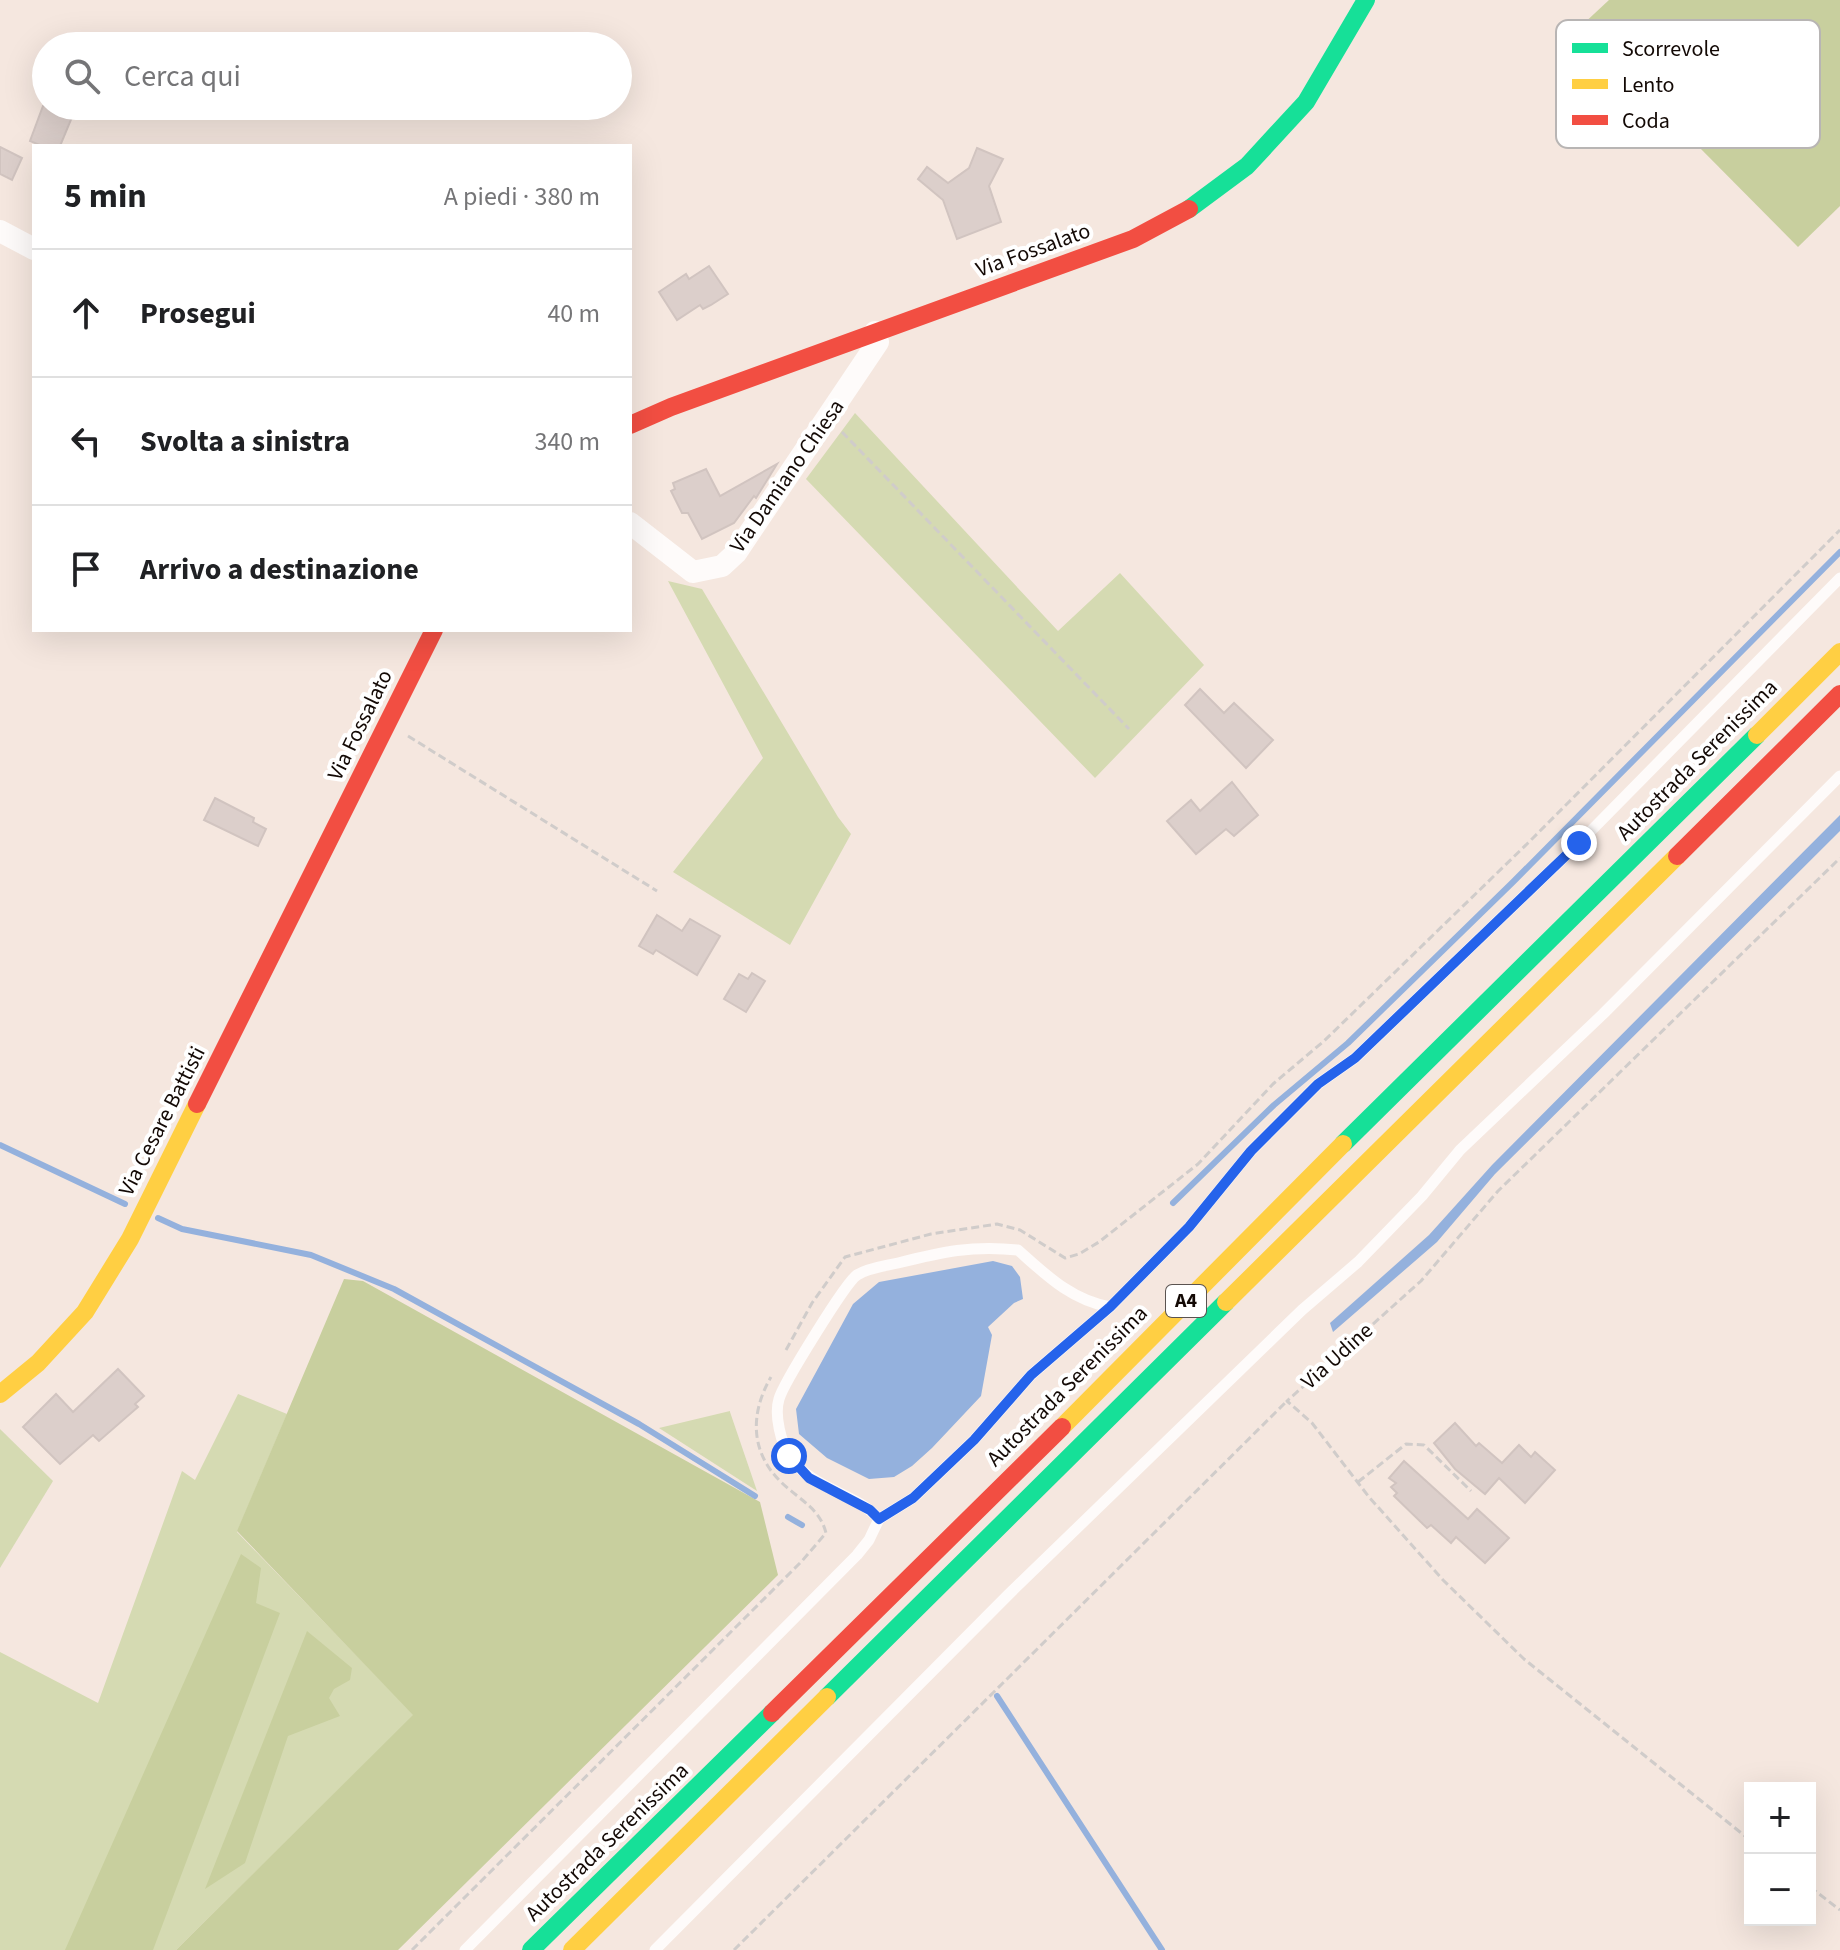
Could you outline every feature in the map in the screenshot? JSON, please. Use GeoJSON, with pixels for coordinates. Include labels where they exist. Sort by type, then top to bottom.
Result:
{"type":"FeatureCollection","features":[{"type":"Feature","properties":{"kind":"main road","name":"Via Fossalato"},"geometry":{"type":"LineString","coordinates":[[632,424],[671,407],[1133,239],[1189,209],[1247,166],[1306,102],[1366,0]]}},
{"type":"Feature","properties":{"kind":"main road","name":"Via Fossalato"},"geometry":{"type":"LineString","coordinates":[[328,842],[433,632]]}},
{"type":"Feature","properties":{"kind":"main road","name":"Autostrada Serenissima"},"geometry":{"type":"LineString","coordinates":[[531,1950],[1840,652]]}},
{"type":"Feature","properties":{"kind":"main road","name":"A4"},"geometry":{"type":"LineString","coordinates":[[572,1950],[1840,694]]}},
{"type":"Feature","properties":{"kind":"main road","name":"Via Cesare Battisti"},"geometry":{"type":"LineString","coordinates":[[0,1394],[38,1363],[85,1312],[130,1239],[328,842]]}},
{"type":"Feature","properties":{"kind":"street"},"geometry":{"type":"LineString","coordinates":[[0,231],[32,248]]}},
{"type":"Feature","properties":{"kind":"street","name":"Via Damiano Chiesa"},"geometry":{"type":"LineString","coordinates":[[632,525],[693,572],[722,566],[749,537],[878,342],[875,332]]}},
{"type":"Feature","properties":{"kind":"lane"},"geometry":{"type":"LineString","coordinates":[[465,1950],[857,1555],[869,1540],[879,1519],[913,1498],[974,1440],[1031,1375],[1110,1307],[1189,1227],[1262,1140],[1318,1084],[1355,1058],[1579,843],[1840,578]]}},
{"type":"Feature","properties":{"kind":"lane"},"geometry":{"type":"LineString","coordinates":[[655,1950],[1009,1594],[1302,1310],[1358,1262],[1422,1196],[1460,1150],[1603,1014],[1840,776]]}},
{"type":"Feature","properties":{"kind":"lane"},"geometry":{"type":"LineString","coordinates":[[879,1519],[870,1510],[809,1478],[789,1456],[779,1428],[778,1399],[842,1291],[857,1275],[957,1249],[1018,1250],[1065,1291],[1092,1304],[1110,1307]]}},
{"type":"Feature","properties":{"kind":"path"},"geometry":{"type":"LineString","coordinates":[[828,417],[1129,729]]}},
{"type":"Feature","properties":{"kind":"path"},"geometry":{"type":"LineString","coordinates":[[785,1352],[812,1303],[845,1257],[931,1234],[997,1224],[1020,1230],[1065,1258],[1099,1242],[1198,1164],[1273,1084],[1324,1041],[1528,843],[1840,530]]}},
{"type":"Feature","properties":{"kind":"path"},"geometry":{"type":"LineString","coordinates":[[388,723],[657,891]]}},
{"type":"Feature","properties":{"kind":"path","name":"Via Udine"},"geometry":{"type":"LineString","coordinates":[[1744,1835],[1524,1659],[1443,1580],[1357,1482],[1312,1423],[1287,1401],[1421,1281],[1498,1191],[1840,858]]}},
{"type":"Feature","properties":{"kind":"path"},"geometry":{"type":"LineString","coordinates":[[412,1950],[802,1561],[826,1533],[822,1517],[779,1480],[760,1452],[754,1420],[771,1377]]}},
{"type":"Feature","properties":{"kind":"path"},"geometry":{"type":"LineString","coordinates":[[734,1950],[1287,1401]]}},
{"type":"Feature","properties":{"kind":"path"},"geometry":{"type":"LineString","coordinates":[[1357,1482],[1406,1444],[1424,1445],[1471,1491]]}},
{"type":"Feature","properties":{"kind":"path"},"geometry":{"type":"LineString","coordinates":[[1816,1892],[1840,1910]]}},
{"type":"Feature","properties":{"kind":"green space"},"geometry":{"type":"Polygon","coordinates":[[[1609,0],[1840,0],[1840,206],[1798,247],[1700,148],[1820,148],[1820,20],[1588,20],[1609,0]]]}},
{"type":"Feature","properties":{"kind":"green space"},"geometry":{"type":"Polygon","coordinates":[[[855,413],[1058,631],[1120,573],[1204,665],[1095,778],[806,479],[855,413]]]}},
{"type":"Feature","properties":{"kind":"green space"},"geometry":{"type":"Polygon","coordinates":[[[668,581],[702,589],[851,834],[790,945],[673,872],[763,758],[668,581]]]}},
{"type":"Feature","properties":{"kind":"green space"},"geometry":{"type":"Polygon","coordinates":[[[344,1279],[363,1281],[760,1502],[778,1575],[398,1950],[176,1950],[413,1715],[237,1531],[344,1279]]]}},
{"type":"Feature","properties":{"kind":"green space"},"geometry":{"type":"Polygon","coordinates":[[[238,1394],[287,1414],[237,1532],[414,1715],[176,1950],[0,1950],[0,1652],[98,1703],[182,1471],[195,1480],[238,1394]]]}},
{"type":"Feature","properties":{"kind":"green space"},"geometry":{"type":"Polygon","coordinates":[[[730,1412],[757,1491],[659,1428],[730,1412]]]}},
{"type":"Feature","properties":{"kind":"green space"},"geometry":{"type":"Polygon","coordinates":[[[0,1429],[53,1481],[0,1568],[0,1429]]]}},
{"type":"Feature","properties":{"kind":"green space"},"geometry":{"type":"Polygon","coordinates":[[[241,1554],[261,1568],[256,1603],[280,1613],[153,1950],[65,1950],[241,1554]]]}},
{"type":"Feature","properties":{"kind":"green space"},"geometry":{"type":"Polygon","coordinates":[[[307,1631],[352,1668],[350,1680],[334,1689],[329,1698],[340,1716],[288,1736],[245,1863],[205,1889],[307,1631]]]}},
{"type":"Feature","properties":{"kind":"water"},"geometry":{"type":"Polygon","coordinates":[[[1840,815],[1840,831],[1495,1174],[1437,1242],[1333,1332],[1330,1323],[1429,1235],[1492,1165],[1840,815]]]}},
{"type":"Feature","properties":{"kind":"water"},"geometry":{"type":"Polygon","coordinates":[[[993,1261],[1012,1266],[1020,1277],[1023,1299],[1014,1303],[988,1327],[992,1335],[981,1396],[912,1466],[894,1477],[869,1479],[827,1458],[799,1434],[796,1409],[853,1304],[879,1282],[993,1261]]]}},
{"type":"Feature","properties":{"kind":"building"},"geometry":{"type":"Polygon","coordinates":[[[38,120],[71,120],[61,144],[30,141],[38,120]]]}},
{"type":"Feature","properties":{"kind":"building"},"geometry":{"type":"Polygon","coordinates":[[[0,147],[22,158],[12,180],[0,174],[0,147]]]}},
{"type":"Feature","properties":{"kind":"building"},"geometry":{"type":"Polygon","coordinates":[[[977,148],[1003,159],[989,186],[1001,222],[957,239],[943,200],[918,179],[927,167],[948,183],[969,168],[977,148]]]}},
{"type":"Feature","properties":{"kind":"building"},"geometry":{"type":"Polygon","coordinates":[[[709,266],[728,294],[703,309],[700,305],[677,320],[659,292],[686,274],[689,279],[709,266]]]}},
{"type":"Feature","properties":{"kind":"building"},"geometry":{"type":"Polygon","coordinates":[[[777,464],[756,498],[754,496],[734,523],[702,539],[688,513],[682,513],[671,491],[675,489],[673,483],[706,469],[720,496],[777,464]]]}},
{"type":"Feature","properties":{"kind":"building"},"geometry":{"type":"Polygon","coordinates":[[[1200,689],[1224,713],[1234,703],[1273,740],[1246,768],[1185,705],[1200,689]]]}},
{"type":"Feature","properties":{"kind":"building"},"geometry":{"type":"Polygon","coordinates":[[[1232,782],[1258,815],[1234,836],[1226,829],[1196,854],[1167,821],[1191,800],[1200,811],[1232,782]]]}},
{"type":"Feature","properties":{"kind":"building"},"geometry":{"type":"Polygon","coordinates":[[[215,798],[254,818],[253,822],[266,829],[258,846],[204,820],[215,798]]]}},
{"type":"Feature","properties":{"kind":"building"},"geometry":{"type":"Polygon","coordinates":[[[657,915],[682,931],[690,919],[720,936],[697,975],[656,950],[653,954],[639,946],[657,915]]]}},
{"type":"Feature","properties":{"kind":"building"},"geometry":{"type":"Polygon","coordinates":[[[752,973],[765,981],[746,1012],[724,999],[739,974],[748,979],[752,973]]]}},
{"type":"Feature","properties":{"kind":"building"},"geometry":{"type":"Polygon","coordinates":[[[118,1369],[144,1396],[135,1404],[138,1407],[99,1441],[93,1435],[60,1464],[23,1427],[56,1394],[73,1412],[118,1369]]]}},
{"type":"Feature","properties":{"kind":"building"},"geometry":{"type":"Polygon","coordinates":[[[1455,1423],[1476,1446],[1479,1443],[1502,1463],[1519,1445],[1531,1457],[1535,1452],[1555,1470],[1525,1503],[1499,1478],[1485,1494],[1455,1469],[1434,1443],[1455,1423]]]}},
{"type":"Feature","properties":{"kind":"building"},"geometry":{"type":"Polygon","coordinates":[[[1404,1461],[1468,1519],[1477,1509],[1509,1538],[1485,1563],[1456,1537],[1451,1543],[1431,1525],[1427,1528],[1394,1496],[1397,1493],[1391,1487],[1396,1483],[1389,1478],[1404,1461]]]}},
{"type":"Feature","properties":{"kind":"waterway"},"geometry":{"type":"LineString","coordinates":[[1173,1203],[1274,1105],[1348,1043],[1513,882],[1840,552]]}},
{"type":"Feature","properties":{"kind":"waterway"},"geometry":{"type":"LineString","coordinates":[[0,1145],[125,1204]]}},
{"type":"Feature","properties":{"kind":"waterway"},"geometry":{"type":"LineString","coordinates":[[158,1218],[182,1229],[311,1255],[394,1289],[639,1424],[755,1496]]}},
{"type":"Feature","properties":{"kind":"waterway"},"geometry":{"type":"LineString","coordinates":[[788,1517],[802,1525]]}},
{"type":"Feature","properties":{"kind":"waterway"},"geometry":{"type":"LineString","coordinates":[[997,1696],[1162,1950]]}},
{"type":"Feature","properties":{"kind":"traffic: fast"},"geometry":{"type":"LineString","coordinates":[[1189,209],[1247,166],[1306,102],[1366,0]]}},
{"type":"Feature","properties":{"kind":"traffic: fast"},"geometry":{"type":"LineString","coordinates":[[1343,1144],[1757,735]]}},
{"type":"Feature","properties":{"kind":"traffic: fast"},"geometry":{"type":"LineString","coordinates":[[827,1697],[1226,1302]]}},
{"type":"Feature","properties":{"kind":"traffic: fast"},"geometry":{"type":"LineString","coordinates":[[531,1950],[772,1713]]}},
{"type":"Feature","properties":{"kind":"traffic: slow"},"geometry":{"type":"LineString","coordinates":[[1757,735],[1840,652]]}},
{"type":"Feature","properties":{"kind":"traffic: slow"},"geometry":{"type":"LineString","coordinates":[[1226,1302],[1677,856]]}},
{"type":"Feature","properties":{"kind":"traffic: slow"},"geometry":{"type":"LineString","coordinates":[[0,1394],[38,1363],[85,1312],[130,1239],[197,1104]]}},
{"type":"Feature","properties":{"kind":"traffic: slow"},"geometry":{"type":"LineString","coordinates":[[1062,1427],[1343,1144]]}},
{"type":"Feature","properties":{"kind":"traffic: slow"},"geometry":{"type":"LineString","coordinates":[[572,1950],[827,1697]]}},
{"type":"Feature","properties":{"kind":"traffic: jam"},"geometry":{"type":"LineString","coordinates":[[632,424],[671,407],[1133,239],[1189,209]]}},
{"type":"Feature","properties":{"kind":"traffic: jam"},"geometry":{"type":"LineString","coordinates":[[197,1104],[433,632]]}},
{"type":"Feature","properties":{"kind":"traffic: jam"},"geometry":{"type":"LineString","coordinates":[[1677,856],[1840,694]]}},
{"type":"Feature","properties":{"kind":"traffic: jam"},"geometry":{"type":"LineString","coordinates":[[772,1713],[1062,1427]]}},
{"type":"Feature","properties":{"kind":"route"},"geometry":{"type":"LineString","coordinates":[[789,1456],[809,1478],[870,1510],[879,1519],[913,1498],[974,1440],[1031,1375],[1110,1307],[1189,1227],[1251,1151],[1318,1084],[1355,1058],[1579,843]]}}]}
